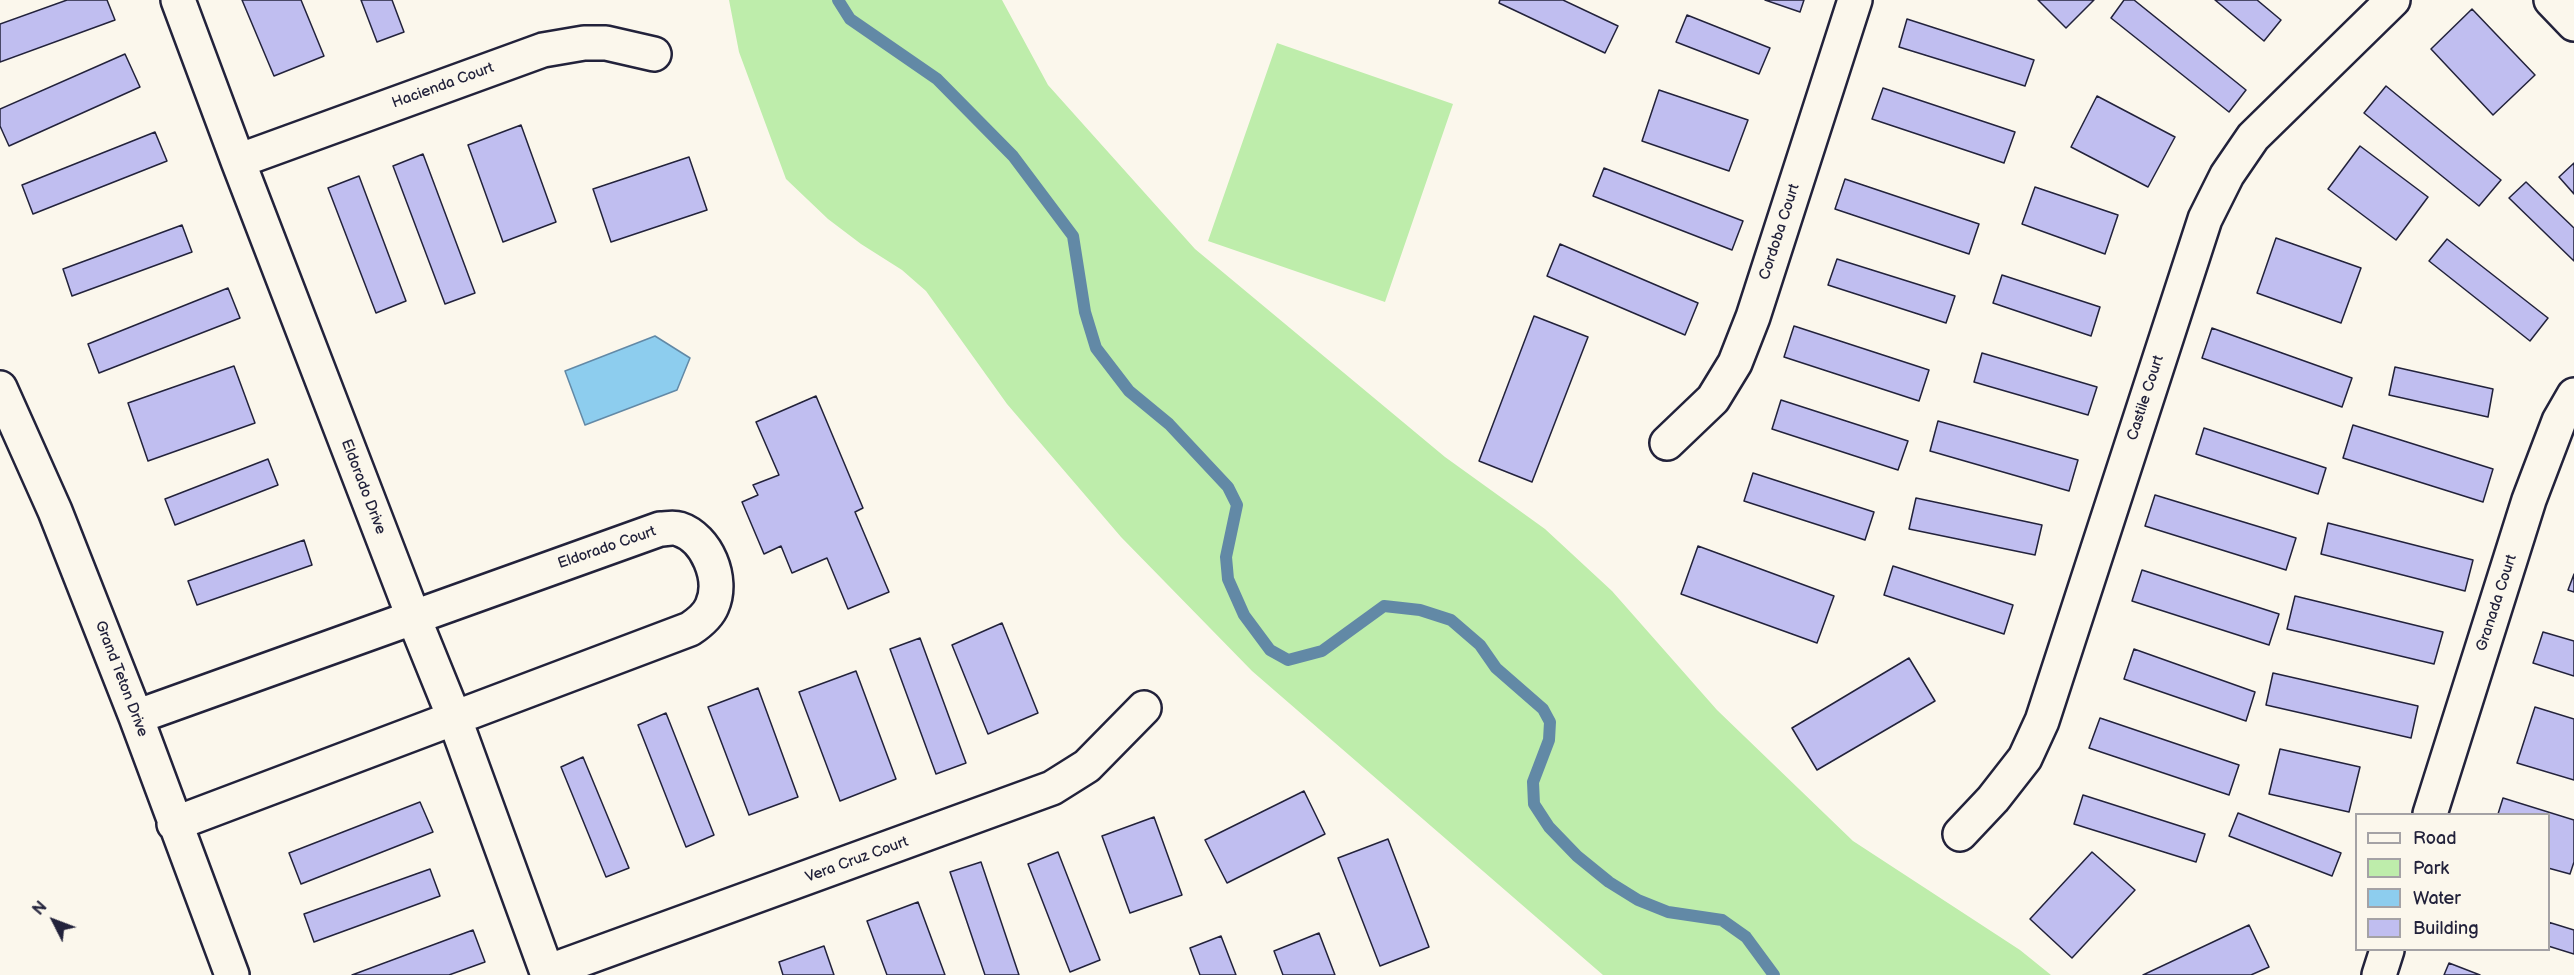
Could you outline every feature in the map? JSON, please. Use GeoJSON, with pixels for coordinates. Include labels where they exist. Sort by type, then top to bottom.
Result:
{"type":"FeatureCollection","features":[{"type":"Feature","properties":{"kind":"street","name":"Eldorado Drive"},"geometry":{"type":"LineString","coordinates":[[178,0],[413,616],[454,717],[547,974]]}},
{"type":"Feature","properties":{"kind":"street","name":"Cordoba Court"},"geometry":{"type":"LineString","coordinates":[[1667,443],[1713,399],[1735,363],[1753,317],[1855,0]]}},
{"type":"Feature","properties":{"kind":"street","name":"Castile Court"},"geometry":{"type":"LineString","coordinates":[[1960,834],[1993,800],[2025,758],[2042,721],[2205,219],[2227,175],[2261,129],[2393,0]]}},
{"type":"Feature","properties":{"kind":"street"},"geometry":{"type":"LineString","coordinates":[[2551,0],[2574,24]]}},
{"type":"Feature","properties":{"kind":"street","name":"Hacienda Court"},"geometry":{"type":"LineString","coordinates":[[238,161],[543,50],[584,43],[606,43],[654,54]]}},
{"type":"Feature","properties":{"kind":"street","name":"Grand Teton Drive"},"geometry":{"type":"LineString","coordinates":[[0,388],[55,512],[136,717],[232,975]]}},
{"type":"Feature","properties":{"kind":"street","name":"Granada Court"},"geometry":{"type":"LineString","coordinates":[[2430,813],[2529,500],[2559,421],[2574,395]]}},
{"type":"Feature","properties":{"kind":"street","name":"Eldorado Court"},"geometry":{"type":"LineString","coordinates":[[136,717],[660,529],[677,528],[693,537],[704,548],[717,579],[717,592],[712,607],[702,621],[690,629],[174,824]]}},
{"type":"Feature","properties":{"kind":"street","name":"Vera Cruz Court"},"geometry":{"type":"LineString","coordinates":[[547,974],[1052,788],[1087,766],[1144,708]]}},
{"type":"Feature","properties":{"kind":"street"},"geometry":{"type":"LineString","coordinates":[[2379,975],[2387,951]]}},
{"type":"Feature","properties":{"kind":"green space"},"geometry":{"type":"Polygon","coordinates":[[[729,0],[1002,0],[1048,85],[1195,249],[1445,457],[1545,529],[1612,591],[1717,710],[1853,841],[2020,950],[2051,975],[1603,975],[1252,671],[1121,537],[1007,404],[926,291],[902,270],[861,244],[828,219],[786,179],[739,52],[729,0]]]}},
{"type":"Feature","properties":{"kind":"green space"},"geometry":{"type":"Polygon","coordinates":[[[1277,43],[1453,104],[1385,302],[1208,241],[1277,43]]]}},
{"type":"Feature","properties":{"kind":"water"},"geometry":{"type":"Polygon","coordinates":[[[655,336],[690,358],[677,390],[585,425],[565,371],[655,336]]]}},
{"type":"Feature","properties":{"kind":"building"},"geometry":{"type":"Polygon","coordinates":[[[67,0],[107,0],[115,20],[0,62],[0,24],[67,0]]]}},
{"type":"Feature","properties":{"kind":"building"},"geometry":{"type":"Polygon","coordinates":[[[242,0],[301,0],[324,56],[274,76],[242,0]]]}},
{"type":"Feature","properties":{"kind":"building"},"geometry":{"type":"Polygon","coordinates":[[[361,0],[392,0],[404,32],[377,42],[361,0]]]}},
{"type":"Feature","properties":{"kind":"building"},"geometry":{"type":"Polygon","coordinates":[[[1500,0],[1563,0],[1618,26],[1605,53],[1499,3],[1500,0]]]}},
{"type":"Feature","properties":{"kind":"building"},"geometry":{"type":"Polygon","coordinates":[[[1765,0],[1804,0],[1800,12],[1765,0]]]}},
{"type":"Feature","properties":{"kind":"building"},"geometry":{"type":"Polygon","coordinates":[[[2038,0],[2094,0],[2066,28],[2038,0]]]}},
{"type":"Feature","properties":{"kind":"building"},"geometry":{"type":"Polygon","coordinates":[[[2124,0],[2134,0],[2246,90],[2229,112],[2111,18],[2124,0]]]}},
{"type":"Feature","properties":{"kind":"building"},"geometry":{"type":"Polygon","coordinates":[[[2215,0],[2257,0],[2281,20],[2264,41],[2215,0]]]}},
{"type":"Feature","properties":{"kind":"building"},"geometry":{"type":"Polygon","coordinates":[[[2472,9],[2535,75],[2493,115],[2431,49],[2472,9]]]}},
{"type":"Feature","properties":{"kind":"building"},"geometry":{"type":"Polygon","coordinates":[[[1687,15],[1770,48],[1759,74],[1676,42],[1687,15]]]}},
{"type":"Feature","properties":{"kind":"building"},"geometry":{"type":"Polygon","coordinates":[[[1907,19],[2034,60],[2025,86],[1899,47],[1907,19]]]}},
{"type":"Feature","properties":{"kind":"building"},"geometry":{"type":"Polygon","coordinates":[[[125,54],[140,87],[9,146],[0,126],[0,109],[125,54]]]}},
{"type":"Feature","properties":{"kind":"building"},"geometry":{"type":"Polygon","coordinates":[[[2386,86],[2501,180],[2479,206],[2364,113],[2386,86]]]}},
{"type":"Feature","properties":{"kind":"building"},"geometry":{"type":"Polygon","coordinates":[[[1883,88],[2015,132],[2004,163],[1872,119],[1883,88]]]}},
{"type":"Feature","properties":{"kind":"building"},"geometry":{"type":"Polygon","coordinates":[[[1659,90],[1748,120],[1729,171],[1642,141],[1659,90]]]}},
{"type":"Feature","properties":{"kind":"building"},"geometry":{"type":"Polygon","coordinates":[[[2097,96],[2175,137],[2148,187],[2071,147],[2097,96]]]}},
{"type":"Feature","properties":{"kind":"building"},"geometry":{"type":"Polygon","coordinates":[[[521,125],[556,222],[503,242],[468,145],[521,125]]]}},
{"type":"Feature","properties":{"kind":"building"},"geometry":{"type":"Polygon","coordinates":[[[155,132],[167,161],[33,214],[22,185],[155,132]]]}},
{"type":"Feature","properties":{"kind":"building"},"geometry":{"type":"Polygon","coordinates":[[[2360,146],[2428,197],[2396,240],[2328,189],[2360,146]]]}},
{"type":"Feature","properties":{"kind":"building"},"geometry":{"type":"Polygon","coordinates":[[[423,154],[475,293],[445,304],[393,166],[423,154]]]}},
{"type":"Feature","properties":{"kind":"building"},"geometry":{"type":"Polygon","coordinates":[[[689,157],[707,210],[611,242],[593,189],[689,157]]]}},
{"type":"Feature","properties":{"kind":"building"},"geometry":{"type":"Polygon","coordinates":[[[2574,163],[2574,194],[2559,177],[2574,163]]]}},
{"type":"Feature","properties":{"kind":"building"},"geometry":{"type":"Polygon","coordinates":[[[1604,168],[1743,221],[1732,250],[1593,196],[1604,168]]]}},
{"type":"Feature","properties":{"kind":"building"},"geometry":{"type":"Polygon","coordinates":[[[359,176],[406,301],[376,313],[328,188],[359,176]]]}},
{"type":"Feature","properties":{"kind":"building"},"geometry":{"type":"Polygon","coordinates":[[[1845,179],[1979,224],[1969,254],[1835,209],[1845,179]]]}},
{"type":"Feature","properties":{"kind":"building"},"geometry":{"type":"Polygon","coordinates":[[[2526,182],[2574,228],[2574,261],[2509,198],[2526,182]]]}},
{"type":"Feature","properties":{"kind":"building"},"geometry":{"type":"Polygon","coordinates":[[[2035,187],[2118,215],[2105,254],[2022,224],[2035,187]]]}},
{"type":"Feature","properties":{"kind":"building"},"geometry":{"type":"Polygon","coordinates":[[[182,225],[192,252],[72,296],[63,269],[182,225]]]}},
{"type":"Feature","properties":{"kind":"building"},"geometry":{"type":"Polygon","coordinates":[[[2276,238],[2361,268],[2341,323],[2257,293],[2276,238]]]}},
{"type":"Feature","properties":{"kind":"building"},"geometry":{"type":"Polygon","coordinates":[[[2447,239],[2548,318],[2530,341],[2429,261],[2447,239]]]}},
{"type":"Feature","properties":{"kind":"building"},"geometry":{"type":"Polygon","coordinates":[[[1560,244],[1698,303],[1685,335],[1547,276],[1560,244]]]}},
{"type":"Feature","properties":{"kind":"building"},"geometry":{"type":"Polygon","coordinates":[[[1837,259],[1955,296],[1946,323],[1828,285],[1837,259]]]}},
{"type":"Feature","properties":{"kind":"building"},"geometry":{"type":"Polygon","coordinates":[[[2002,275],[2100,307],[2091,336],[1993,303],[2002,275]]]}},
{"type":"Feature","properties":{"kind":"building"},"geometry":{"type":"Polygon","coordinates":[[[228,288],[240,318],[99,373],[88,344],[228,288]]]}},
{"type":"Feature","properties":{"kind":"building"},"geometry":{"type":"Polygon","coordinates":[[[1534,316],[1588,337],[1532,482],[1479,461],[1534,316]]]}},
{"type":"Feature","properties":{"kind":"building"},"geometry":{"type":"Polygon","coordinates":[[[1794,326],[1929,370],[1919,401],[1784,357],[1794,326]]]}},
{"type":"Feature","properties":{"kind":"building"},"geometry":{"type":"Polygon","coordinates":[[[2212,328],[2352,378],[2342,407],[2202,358],[2212,328]]]}},
{"type":"Feature","properties":{"kind":"building"},"geometry":{"type":"Polygon","coordinates":[[[1982,353],[2097,387],[2088,415],[1974,382],[1982,353]]]}},
{"type":"Feature","properties":{"kind":"building"},"geometry":{"type":"Polygon","coordinates":[[[234,366],[255,423],[148,461],[128,403],[234,366]]]}},
{"type":"Feature","properties":{"kind":"building"},"geometry":{"type":"Polygon","coordinates":[[[2395,367],[2493,389],[2488,417],[2389,395],[2395,367]]]}},
{"type":"Feature","properties":{"kind":"building"},"geometry":{"type":"Polygon","coordinates":[[[816,396],[863,508],[855,512],[889,592],[848,609],[827,558],[792,573],[781,546],[764,554],[742,502],[758,495],[753,485],[779,475],[756,422],[816,396]]]}},
{"type":"Feature","properties":{"kind":"building"},"geometry":{"type":"Polygon","coordinates":[[[1781,400],[1908,441],[1898,470],[1772,429],[1781,400]]]}},
{"type":"Feature","properties":{"kind":"building"},"geometry":{"type":"Polygon","coordinates":[[[1938,421],[2078,460],[2069,491],[1930,451],[1938,421]]]}},
{"type":"Feature","properties":{"kind":"building"},"geometry":{"type":"Polygon","coordinates":[[[2353,425],[2493,469],[2483,502],[2343,458],[2353,425]]]}},
{"type":"Feature","properties":{"kind":"building"},"geometry":{"type":"Polygon","coordinates":[[[2204,428],[2326,468],[2318,494],[2196,454],[2204,428]]]}},
{"type":"Feature","properties":{"kind":"building"},"geometry":{"type":"Polygon","coordinates":[[[268,459],[278,485],[175,525],[165,499],[268,459]]]}},
{"type":"Feature","properties":{"kind":"building"},"geometry":{"type":"Polygon","coordinates":[[[1753,473],[1874,512],[1865,540],[1744,501],[1753,473]]]}},
{"type":"Feature","properties":{"kind":"building"},"geometry":{"type":"Polygon","coordinates":[[[2155,495],[2296,538],[2286,570],[2145,526],[2155,495]]]}},
{"type":"Feature","properties":{"kind":"building"},"geometry":{"type":"Polygon","coordinates":[[[1916,498],[2042,525],[2035,555],[1909,529],[1916,498]]]}},
{"type":"Feature","properties":{"kind":"building"},"geometry":{"type":"Polygon","coordinates":[[[2328,523],[2473,560],[2465,591],[2321,554],[2328,523]]]}},
{"type":"Feature","properties":{"kind":"building"},"geometry":{"type":"Polygon","coordinates":[[[304,540],[312,565],[197,605],[188,581],[304,540]]]}},
{"type":"Feature","properties":{"kind":"building"},"geometry":{"type":"Polygon","coordinates":[[[1698,546],[1834,596],[1817,643],[1681,594],[1698,546]]]}},
{"type":"Feature","properties":{"kind":"building"},"geometry":{"type":"Polygon","coordinates":[[[1893,566],[2013,605],[2004,634],[1884,595],[1893,566]]]}},
{"type":"Feature","properties":{"kind":"building"},"geometry":{"type":"Polygon","coordinates":[[[2142,570],[2279,614],[2269,645],[2132,601],[2142,570]]]}},
{"type":"Feature","properties":{"kind":"building"},"geometry":{"type":"Polygon","coordinates":[[[2574,574],[2574,592],[2568,590],[2574,574]]]}},
{"type":"Feature","properties":{"kind":"building"},"geometry":{"type":"Polygon","coordinates":[[[2295,596],[2443,632],[2434,664],[2287,629],[2295,596]]]}},
{"type":"Feature","properties":{"kind":"building"},"geometry":{"type":"Polygon","coordinates":[[[1002,623],[1038,713],[988,734],[952,645],[1002,623]]]}},
{"type":"Feature","properties":{"kind":"building"},"geometry":{"type":"Polygon","coordinates":[[[2543,632],[2574,641],[2574,676],[2533,663],[2543,632]]]}},
{"type":"Feature","properties":{"kind":"building"},"geometry":{"type":"Polygon","coordinates":[[[920,638],[966,763],[936,774],[890,649],[920,638]]]}},
{"type":"Feature","properties":{"kind":"building"},"geometry":{"type":"Polygon","coordinates":[[[2134,649],[2255,692],[2246,721],[2124,679],[2134,649]]]}},
{"type":"Feature","properties":{"kind":"building"},"geometry":{"type":"Polygon","coordinates":[[[1909,658],[1935,701],[1817,770],[1792,728],[1909,658]]]}},
{"type":"Feature","properties":{"kind":"building"},"geometry":{"type":"Polygon","coordinates":[[[856,671],[896,779],[840,801],[799,692],[856,671]]]}},
{"type":"Feature","properties":{"kind":"building"},"geometry":{"type":"Polygon","coordinates":[[[2273,673],[2418,706],[2411,738],[2266,705],[2273,673]]]}},
{"type":"Feature","properties":{"kind":"building"},"geometry":{"type":"Polygon","coordinates":[[[758,688],[798,797],[749,815],[708,707],[758,688]]]}},
{"type":"Feature","properties":{"kind":"building"},"geometry":{"type":"Polygon","coordinates":[[[2535,707],[2574,719],[2574,780],[2517,763],[2535,707]]]}},
{"type":"Feature","properties":{"kind":"building"},"geometry":{"type":"Polygon","coordinates":[[[666,713],[714,835],[686,847],[638,725],[666,713]]]}},
{"type":"Feature","properties":{"kind":"building"},"geometry":{"type":"Polygon","coordinates":[[[2100,718],[2239,765],[2229,795],[2089,748],[2100,718]]]}},
{"type":"Feature","properties":{"kind":"building"},"geometry":{"type":"Polygon","coordinates":[[[2280,749],[2360,767],[2349,812],[2269,794],[2280,749]]]}},
{"type":"Feature","properties":{"kind":"building"},"geometry":{"type":"Polygon","coordinates":[[[583,757],[629,868],[606,877],[561,767],[583,757]]]}},
{"type":"Feature","properties":{"kind":"building"},"geometry":{"type":"Polygon","coordinates":[[[1304,791],[1325,834],[1227,883],[1205,840],[1304,791]]]}},
{"type":"Feature","properties":{"kind":"building"},"geometry":{"type":"Polygon","coordinates":[[[2083,795],[2205,834],[2196,862],[2074,824],[2083,795]]]}},
{"type":"Feature","properties":{"kind":"building"},"geometry":{"type":"Polygon","coordinates":[[[2503,798],[2574,820],[2574,862],[2570,874],[2550,869],[2550,813],[2498,813],[2503,798]]]}},
{"type":"Feature","properties":{"kind":"building"},"geometry":{"type":"Polygon","coordinates":[[[420,802],[433,832],[301,884],[289,853],[420,802]]]}},
{"type":"Feature","properties":{"kind":"building"},"geometry":{"type":"Polygon","coordinates":[[[2238,813],[2341,853],[2332,876],[2229,836],[2238,813]]]}},
{"type":"Feature","properties":{"kind":"building"},"geometry":{"type":"Polygon","coordinates":[[[1154,817],[1182,895],[1130,913],[1102,836],[1154,817]]]}},
{"type":"Feature","properties":{"kind":"building"},"geometry":{"type":"Polygon","coordinates":[[[1388,839],[1429,947],[1380,966],[1338,858],[1388,839]]]}},
{"type":"Feature","properties":{"kind":"building"},"geometry":{"type":"Polygon","coordinates":[[[1058,852],[1100,960],[1070,972],[1028,864],[1058,852]]]}},
{"type":"Feature","properties":{"kind":"building"},"geometry":{"type":"Polygon","coordinates":[[[2092,852],[2135,890],[2072,958],[2030,919],[2092,852]]]}},
{"type":"Feature","properties":{"kind":"building"},"geometry":{"type":"Polygon","coordinates":[[[981,862],[1019,975],[985,975],[950,872],[981,862]]]}},
{"type":"Feature","properties":{"kind":"building"},"geometry":{"type":"Polygon","coordinates":[[[430,869],[440,896],[314,942],[304,914],[430,869]]]}},
{"type":"Feature","properties":{"kind":"building"},"geometry":{"type":"Polygon","coordinates":[[[918,902],[945,975],[887,975],[867,921],[918,902]]]}},
{"type":"Feature","properties":{"kind":"building"},"geometry":{"type":"Polygon","coordinates":[[[2550,923],[2574,930],[2574,954],[2550,947],[2550,923]]]}},
{"type":"Feature","properties":{"kind":"building"},"geometry":{"type":"Polygon","coordinates":[[[2249,925],[2269,967],[2251,975],[2143,975],[2249,925]]]}},
{"type":"Feature","properties":{"kind":"building"},"geometry":{"type":"Polygon","coordinates":[[[473,930],[485,962],[449,975],[352,975],[473,930]]]}},
{"type":"Feature","properties":{"kind":"building"},"geometry":{"type":"Polygon","coordinates":[[[1319,933],[1335,975],[1283,975],[1274,951],[1319,933]]]}},
{"type":"Feature","properties":{"kind":"building"},"geometry":{"type":"Polygon","coordinates":[[[1221,936],[1236,975],[1200,975],[1190,948],[1221,936]]]}},
{"type":"Feature","properties":{"kind":"building"},"geometry":{"type":"Polygon","coordinates":[[[824,946],[834,975],[783,975],[779,962],[824,946]]]}},
{"type":"Feature","properties":{"kind":"building"},"geometry":{"type":"Polygon","coordinates":[[[2449,963],[2480,975],[2444,975],[2449,963]]]}},
{"type":"Feature","properties":{"kind":"waterway"},"geometry":{"type":"LineString","coordinates":[[838,0],[850,19],[937,79],[1013,156],[1073,236],[1085,312],[1096,348],[1129,391],[1169,424],[1228,487],[1237,505],[1226,557],[1228,579],[1244,615],[1270,650],[1288,660],[1322,651],[1384,606],[1420,610],[1451,620],[1480,645],[1496,668],[1543,709],[1550,722],[1549,740],[1533,782],[1534,804],[1549,827],[1577,856],[1609,882],[1638,900],[1668,912],[1722,920],[1746,937],[1774,975]]}}]}
